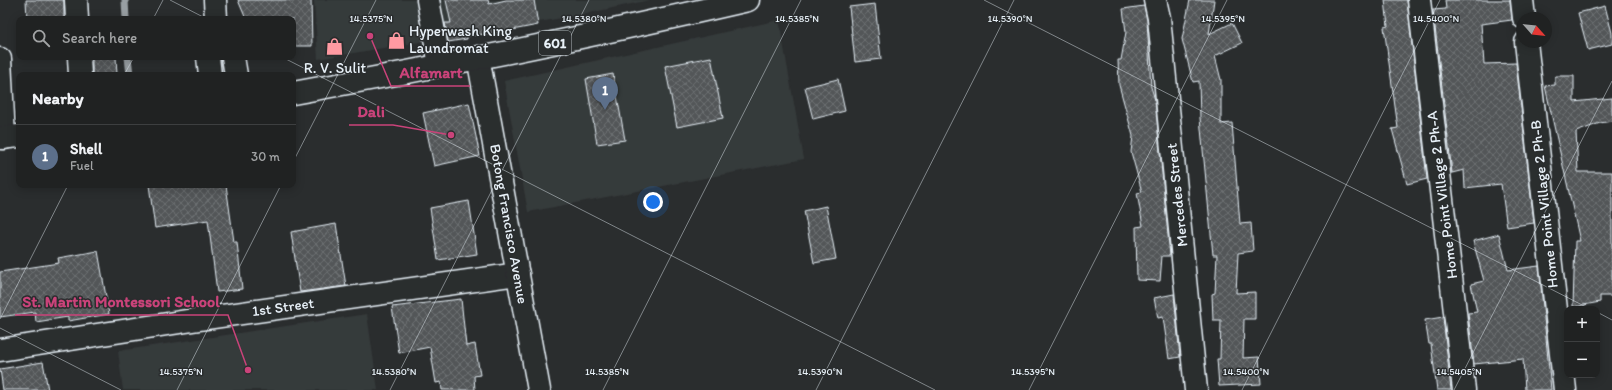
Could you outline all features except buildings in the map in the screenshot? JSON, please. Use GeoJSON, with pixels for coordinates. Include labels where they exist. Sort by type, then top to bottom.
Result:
{"type":"FeatureCollection","features":[{"type":"Feature","properties":{"kind":"street"},"geometry":{"type":"LineString","coordinates":[[76,0],[77,16]]}},
{"type":"Feature","properties":{"kind":"street"},"geometry":{"type":"LineString","coordinates":[[215,0],[216,16]]}},
{"type":"Feature","properties":{"kind":"street"},"geometry":{"type":"LineString","coordinates":[[428,0],[440,65]]}},
{"type":"Feature","properties":{"kind":"street","name":"601"},"geometry":{"type":"LineString","coordinates":[[296,92],[399,74],[632,27],[748,0]]}},
{"type":"Feature","properties":{"kind":"street","name":"Mercedes Street"},"geometry":{"type":"LineString","coordinates":[[1155,0],[1159,18],[1196,390]]}},
{"type":"Feature","properties":{"kind":"street","name":"Home Point Village 2 Ph-A"},"geometry":{"type":"LineString","coordinates":[[1419,0],[1464,390]]}},
{"type":"Feature","properties":{"kind":"street"},"geometry":{"type":"LineString","coordinates":[[1522,0],[1523,12]]}},
{"type":"Feature","properties":{"kind":"street","name":"Home Point Village 2 Ph-B"},"geometry":{"type":"LineString","coordinates":[[1527,48],[1565,390]]}},
{"type":"Feature","properties":{"kind":"street","name":"Botong Francisco Avenue"},"geometry":{"type":"LineString","coordinates":[[478,57],[539,390]]}},
{"type":"Feature","properties":{"kind":"street"},"geometry":{"type":"LineString","coordinates":[[0,59],[8,137]]}},
{"type":"Feature","properties":{"kind":"street"},"geometry":{"type":"LineString","coordinates":[[79,60],[80,72]]}},
{"type":"Feature","properties":{"kind":"street"},"geometry":{"type":"LineString","coordinates":[[208,60],[210,72]]}},
{"type":"Feature","properties":{"kind":"street"},"geometry":{"type":"LineString","coordinates":[[234,60],[236,72]]}},
{"type":"Feature","properties":{"kind":"street","name":"1st Street"},"geometry":{"type":"LineString","coordinates":[[0,350],[192,320],[518,274]]}},
{"type":"Feature","properties":{"kind":"shaded area"},"geometry":{"type":"Polygon","coordinates":[[[314,0],[650,0],[580,15],[318,59],[314,0]]]}},
{"type":"Feature","properties":{"kind":"shaded area"},"geometry":{"type":"Polygon","coordinates":[[[779,20],[804,159],[528,212],[504,81],[779,20]]]}},
{"type":"Feature","properties":{"kind":"shaded area"},"geometry":{"type":"Polygon","coordinates":[[[367,314],[378,390],[123,390],[118,351],[367,314]]]}},
{"type":"Feature","properties":{"kind":"waterway"},"geometry":{"type":"LineString","coordinates":[[125,0],[126,16]]}},
{"type":"Feature","properties":{"kind":"waterway"},"geometry":{"type":"LineString","coordinates":[[128,60],[130,72]]}},
{"type":"Feature","properties":{"kind":"place","name":"Alfamart"},"geometry":{"type":"Point","coordinates":[370,36]}},
{"type":"Feature","properties":{"kind":"place","name":"Hyperwash King Laundromat"},"geometry":{"type":"Point","coordinates":[396,40]}},
{"type":"Feature","properties":{"kind":"place","name":"R. V. Sulit"},"geometry":{"type":"Point","coordinates":[335,47]}},
{"type":"Feature","properties":{"kind":"place","name":"Shell"},"geometry":{"type":"Point","coordinates":[605,110]}},
{"type":"Feature","properties":{"kind":"place","name":"Dali"},"geometry":{"type":"Point","coordinates":[451,135]}},
{"type":"Feature","properties":{"kind":"place","name":"St. Martin Montessori School"},"geometry":{"type":"Point","coordinates":[248,370]}}]}
